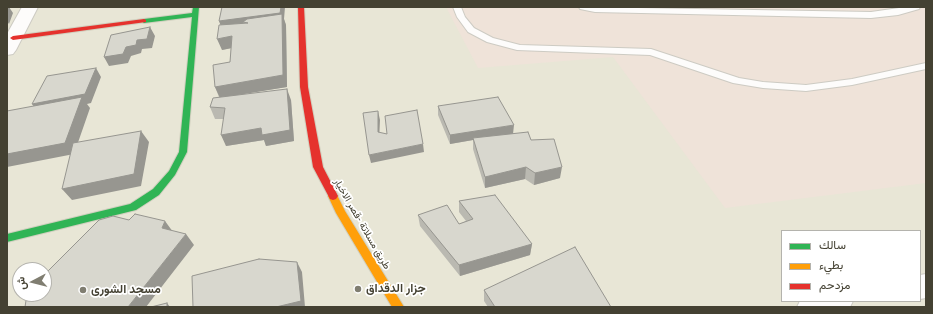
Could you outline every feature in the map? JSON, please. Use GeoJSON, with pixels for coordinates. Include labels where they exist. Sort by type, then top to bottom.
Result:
{"type":"FeatureCollection","features":[{"type":"Feature","properties":{"kind":"street"},"geometry":{"type":"LineString","coordinates":[[10,44],[30,7]]}},
{"type":"Feature","properties":{"kind":"street","name":"طريق مسلاتة -قصر الاخيار"},"geometry":{"type":"LineString","coordinates":[[300,7],[304,87],[318,167],[341,213],[398,307]]}},
{"type":"Feature","properties":{"kind":"street"},"geometry":{"type":"LineString","coordinates":[[7,238],[133,207],[156,192],[172,173],[182,152],[195,11],[10,44]]}},
{"type":"Feature","properties":{"kind":"street"},"geometry":{"type":"LineString","coordinates":[[811,307],[834,302]]}},
{"type":"Feature","properties":{"kind":"lane"},"geometry":{"type":"LineString","coordinates":[[457,7],[461,17],[472,30],[490,40],[520,48],[651,52],[737,81],[763,85],[806,88],[852,82],[926,66]]}},
{"type":"Feature","properties":{"kind":"lane"},"geometry":{"type":"LineString","coordinates":[[583,7],[595,9],[871,15],[898,12],[916,7]]}},
{"type":"Feature","properties":{"kind":"shaded area"},"geometry":{"type":"Polygon","coordinates":[[[7,7],[926,7],[926,307],[7,307],[7,7]]]}},
{"type":"Feature","properties":{"kind":"shaded area"},"geometry":{"type":"Polygon","coordinates":[[[446,7],[926,7],[926,183],[725,208],[613,57],[478,68],[446,7]]]}},
{"type":"Feature","properties":{"kind":"building"},"geometry":{"type":"Polygon","coordinates":[[[222,7],[281,7],[280,13],[219,21],[222,7]]]}},
{"type":"Feature","properties":{"kind":"building"},"geometry":{"type":"Polygon","coordinates":[[[282,14],[283,75],[215,87],[213,65],[230,62],[232,36],[217,39],[219,25],[248,23],[243,22],[247,19],[282,14]]]}},
{"type":"Feature","properties":{"kind":"building"},"geometry":{"type":"Polygon","coordinates":[[[150,27],[147,39],[137,40],[136,45],[126,47],[123,54],[104,57],[111,35],[150,27]]]}},
{"type":"Feature","properties":{"kind":"building"},"geometry":{"type":"Polygon","coordinates":[[[96,68],[85,94],[32,104],[47,76],[96,68]]]}},
{"type":"Feature","properties":{"kind":"building"},"geometry":{"type":"Polygon","coordinates":[[[287,89],[290,130],[262,135],[261,128],[221,135],[225,108],[210,107],[213,98],[287,89]]]}},
{"type":"Feature","properties":{"kind":"building"},"geometry":{"type":"Polygon","coordinates":[[[82,97],[65,143],[7,154],[7,111],[82,97]]]}},
{"type":"Feature","properties":{"kind":"building"},"geometry":{"type":"Polygon","coordinates":[[[498,97],[514,125],[450,135],[438,106],[498,97]]]}},
{"type":"Feature","properties":{"kind":"building"},"geometry":{"type":"Polygon","coordinates":[[[417,110],[423,144],[369,155],[363,113],[378,111],[378,132],[387,134],[385,116],[417,110]]]}},
{"type":"Feature","properties":{"kind":"building"},"geometry":{"type":"Polygon","coordinates":[[[141,131],[134,174],[62,189],[73,143],[141,131]]]}},
{"type":"Feature","properties":{"kind":"building"},"geometry":{"type":"Polygon","coordinates":[[[528,132],[531,140],[554,139],[562,167],[535,173],[526,167],[485,177],[473,138],[528,132]]]}},
{"type":"Feature","properties":{"kind":"building"},"geometry":{"type":"Polygon","coordinates":[[[495,195],[532,244],[459,265],[418,215],[447,205],[459,224],[473,219],[459,201],[495,195]]]}},
{"type":"Feature","properties":{"kind":"building"},"geometry":{"type":"Polygon","coordinates":[[[135,214],[165,221],[162,228],[186,234],[128,307],[25,307],[26,302],[52,302],[52,267],[99,220],[113,216],[129,220],[135,214]]]}},
{"type":"Feature","properties":{"kind":"building"},"geometry":{"type":"Polygon","coordinates":[[[575,247],[611,307],[495,307],[484,290],[575,247]]]}},
{"type":"Feature","properties":{"kind":"building"},"geometry":{"type":"Polygon","coordinates":[[[259,259],[297,262],[301,301],[276,307],[193,307],[192,276],[259,259]]]}},
{"type":"Feature","properties":{"kind":"building"},"geometry":{"type":"Polygon","coordinates":[[[167,303],[167,307],[151,307],[167,303]]]}},
{"type":"Feature","properties":{"kind":"traffic: fast"},"geometry":{"type":"LineString","coordinates":[[7,238],[133,207],[156,192],[172,173],[183,152],[196,7]]}},
{"type":"Feature","properties":{"kind":"traffic: fast"},"geometry":{"type":"LineString","coordinates":[[144,21],[195,15]]}},
{"type":"Feature","properties":{"kind":"traffic: slow"},"geometry":{"type":"LineString","coordinates":[[333,196],[341,213],[398,307]]}},
{"type":"Feature","properties":{"kind":"traffic: jam"},"geometry":{"type":"LineString","coordinates":[[301,7],[304,87],[318,167],[333,196]]}},
{"type":"Feature","properties":{"kind":"traffic: jam"},"geometry":{"type":"LineString","coordinates":[[13,38],[144,21]]}},
{"type":"Feature","properties":{"kind":"place","name":"جزار الدقداق"},"geometry":{"type":"Point","coordinates":[358,289]}},
{"type":"Feature","properties":{"kind":"place","name":"مسجد الشورى"},"geometry":{"type":"Point","coordinates":[83,290]}}]}
